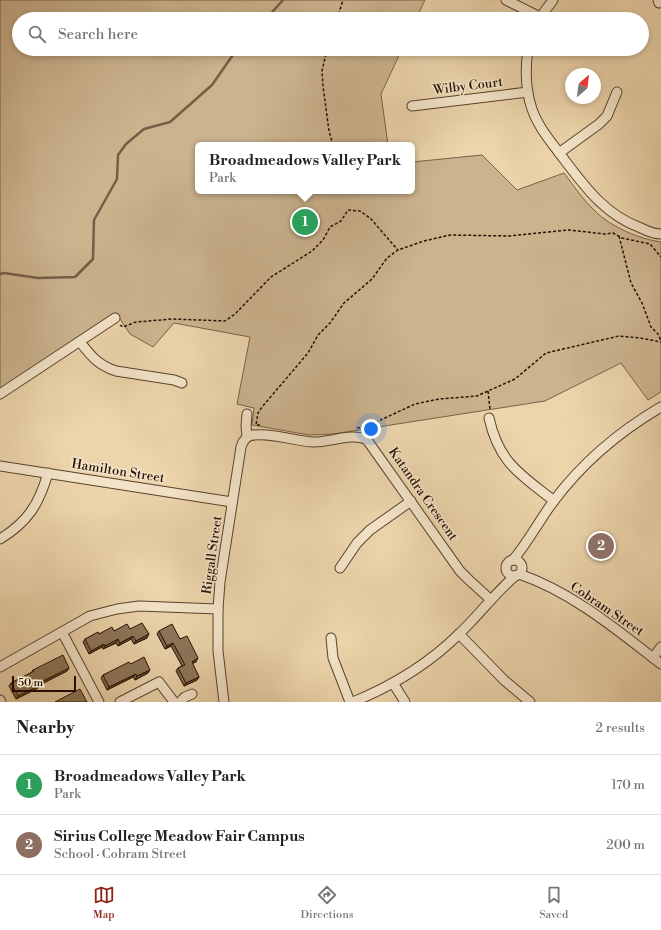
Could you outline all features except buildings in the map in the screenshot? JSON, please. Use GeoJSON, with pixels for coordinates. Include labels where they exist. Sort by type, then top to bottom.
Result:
{"type":"FeatureCollection","features":[{"type":"Feature","properties":{"kind":"street"},"geometry":{"type":"LineString","coordinates":[[506,0],[529,12]]}},
{"type":"Feature","properties":{"kind":"street"},"geometry":{"type":"LineString","coordinates":[[544,12],[553,0]]}},
{"type":"Feature","properties":{"kind":"street"},"geometry":{"type":"LineString","coordinates":[[527,56],[526,69],[528,92],[533,111],[538,122],[559,153],[593,196],[614,215],[635,226],[661,234]]}},
{"type":"Feature","properties":{"kind":"street","name":"Wilby Court"},"geometry":{"type":"LineString","coordinates":[[412,106],[528,92]]}},
{"type":"Feature","properties":{"kind":"street"},"geometry":{"type":"LineString","coordinates":[[559,153],[599,124],[607,116],[618,92]]}},
{"type":"Feature","properties":{"kind":"street"},"geometry":{"type":"LineString","coordinates":[[0,394],[114,319]]}},
{"type":"Feature","properties":{"kind":"street"},"geometry":{"type":"LineString","coordinates":[[80,342],[94,359],[108,368],[116,371],[174,380],[182,383]]}},
{"type":"Feature","properties":{"kind":"street"},"geometry":{"type":"LineString","coordinates":[[331,638],[334,658],[352,702],[393,683],[424,663],[459,634],[518,569],[529,539],[554,501],[580,472],[602,449],[638,421],[661,407]]}},
{"type":"Feature","properties":{"kind":"street"},"geometry":{"type":"LineString","coordinates":[[490,413],[494,437],[511,465],[519,474],[554,501]]}},
{"type":"Feature","properties":{"kind":"street","name":"Riggall Street"},"geometry":{"type":"LineString","coordinates":[[224,702],[218,658],[218,609],[220,582],[241,447],[247,437],[247,414]]}},
{"type":"Feature","properties":{"kind":"street","name":"Katandra Crescent"},"geometry":{"type":"LineString","coordinates":[[247,437],[261,434],[313,442],[358,437],[368,440],[460,571],[473,585],[491,600]]}},
{"type":"Feature","properties":{"kind":"street","name":"Hamilton Street"},"geometry":{"type":"LineString","coordinates":[[0,466],[232,502]]}},
{"type":"Feature","properties":{"kind":"street"},"geometry":{"type":"LineString","coordinates":[[0,539],[19,526],[34,508],[48,473]]}},
{"type":"Feature","properties":{"kind":"street"},"geometry":{"type":"LineString","coordinates":[[340,568],[357,543],[370,530],[412,501]]}},
{"type":"Feature","properties":{"kind":"street","name":"Cobram Street"},"geometry":{"type":"LineString","coordinates":[[497,593],[507,570],[510,574],[518,569],[582,606],[661,664]]}},
{"type":"Feature","properties":{"kind":"street"},"geometry":{"type":"LineString","coordinates":[[0,667],[98,613],[126,607],[139,606],[218,609]]}},
{"type":"Feature","properties":{"kind":"street"},"geometry":{"type":"LineString","coordinates":[[62,632],[99,702]]}},
{"type":"Feature","properties":{"kind":"street"},"geometry":{"type":"LineString","coordinates":[[459,634],[504,680],[530,702]]}},
{"type":"Feature","properties":{"kind":"street"},"geometry":{"type":"LineString","coordinates":[[653,658],[661,647]]}},
{"type":"Feature","properties":{"kind":"street"},"geometry":{"type":"LineString","coordinates":[[120,702],[159,682],[174,702]]}},
{"type":"Feature","properties":{"kind":"street"},"geometry":{"type":"LineString","coordinates":[[393,683],[404,702]]}},
{"type":"Feature","properties":{"kind":"street"},"geometry":{"type":"LineString","coordinates":[[180,702],[185,697],[192,694]]}},
{"type":"Feature","properties":{"kind":"path"},"geometry":{"type":"LineString","coordinates":[[339,12],[343,0]]}},
{"type":"Feature","properties":{"kind":"path"},"geometry":{"type":"LineString","coordinates":[[325,56],[322,71],[322,86],[332,142]]}},
{"type":"Feature","properties":{"kind":"path"},"geometry":{"type":"LineString","coordinates":[[114,319],[123,327],[136,322],[172,319],[225,321],[235,314],[271,277],[312,251],[323,240],[330,227],[341,221],[348,210],[360,211],[370,218],[398,250]]}},
{"type":"Feature","properties":{"kind":"path"},"geometry":{"type":"LineString","coordinates":[[263,426],[256,424],[258,413],[262,407],[308,352],[318,335],[330,323],[344,303],[372,279],[387,258],[398,250],[424,241],[450,235],[509,236],[569,230],[604,234],[613,233],[650,244],[661,257]]}},
{"type":"Feature","properties":{"kind":"path"},"geometry":{"type":"LineString","coordinates":[[619,236],[632,282],[642,303],[650,327],[658,334],[661,341]]}},
{"type":"Feature","properties":{"kind":"path"},"geometry":{"type":"LineString","coordinates":[[353,428],[371,426],[372,424],[392,414],[415,404],[439,399],[477,396],[515,379],[546,353],[619,336],[661,341]]}},
{"type":"Feature","properties":{"kind":"path"},"geometry":{"type":"LineString","coordinates":[[488,391],[490,413]]}},
{"type":"Feature","properties":{"kind":"shaded area"},"geometry":{"type":"Polygon","coordinates":[[[0,0],[425,0],[419,12],[12,12],[12,56],[399,56],[381,94],[388,142],[195,142],[195,194],[415,194],[415,162],[482,155],[517,190],[564,173],[586,202],[609,222],[635,235],[661,242],[661,392],[648,400],[621,363],[545,401],[333,434],[309,435],[252,425],[254,408],[237,404],[250,337],[174,323],[153,347],[130,334],[116,313],[0,389],[0,0]]]}},
{"type":"Feature","properties":{"kind":"waterway"},"geometry":{"type":"LineString","coordinates":[[272,12],[283,0]]}},
{"type":"Feature","properties":{"kind":"waterway"},"geometry":{"type":"LineString","coordinates":[[0,274],[4,273],[38,278],[75,277],[93,259],[94,220],[117,179],[118,155],[126,144],[144,129],[170,122],[212,85],[232,56]]}},
{"type":"Feature","properties":{"kind":"place","name":"Broadmeadows Valley Park"},"geometry":{"type":"Point","coordinates":[305,222]}},
{"type":"Feature","properties":{"kind":"place","name":"Sirius College Meadow Fair Campus"},"geometry":{"type":"Point","coordinates":[601,546]}}]}
